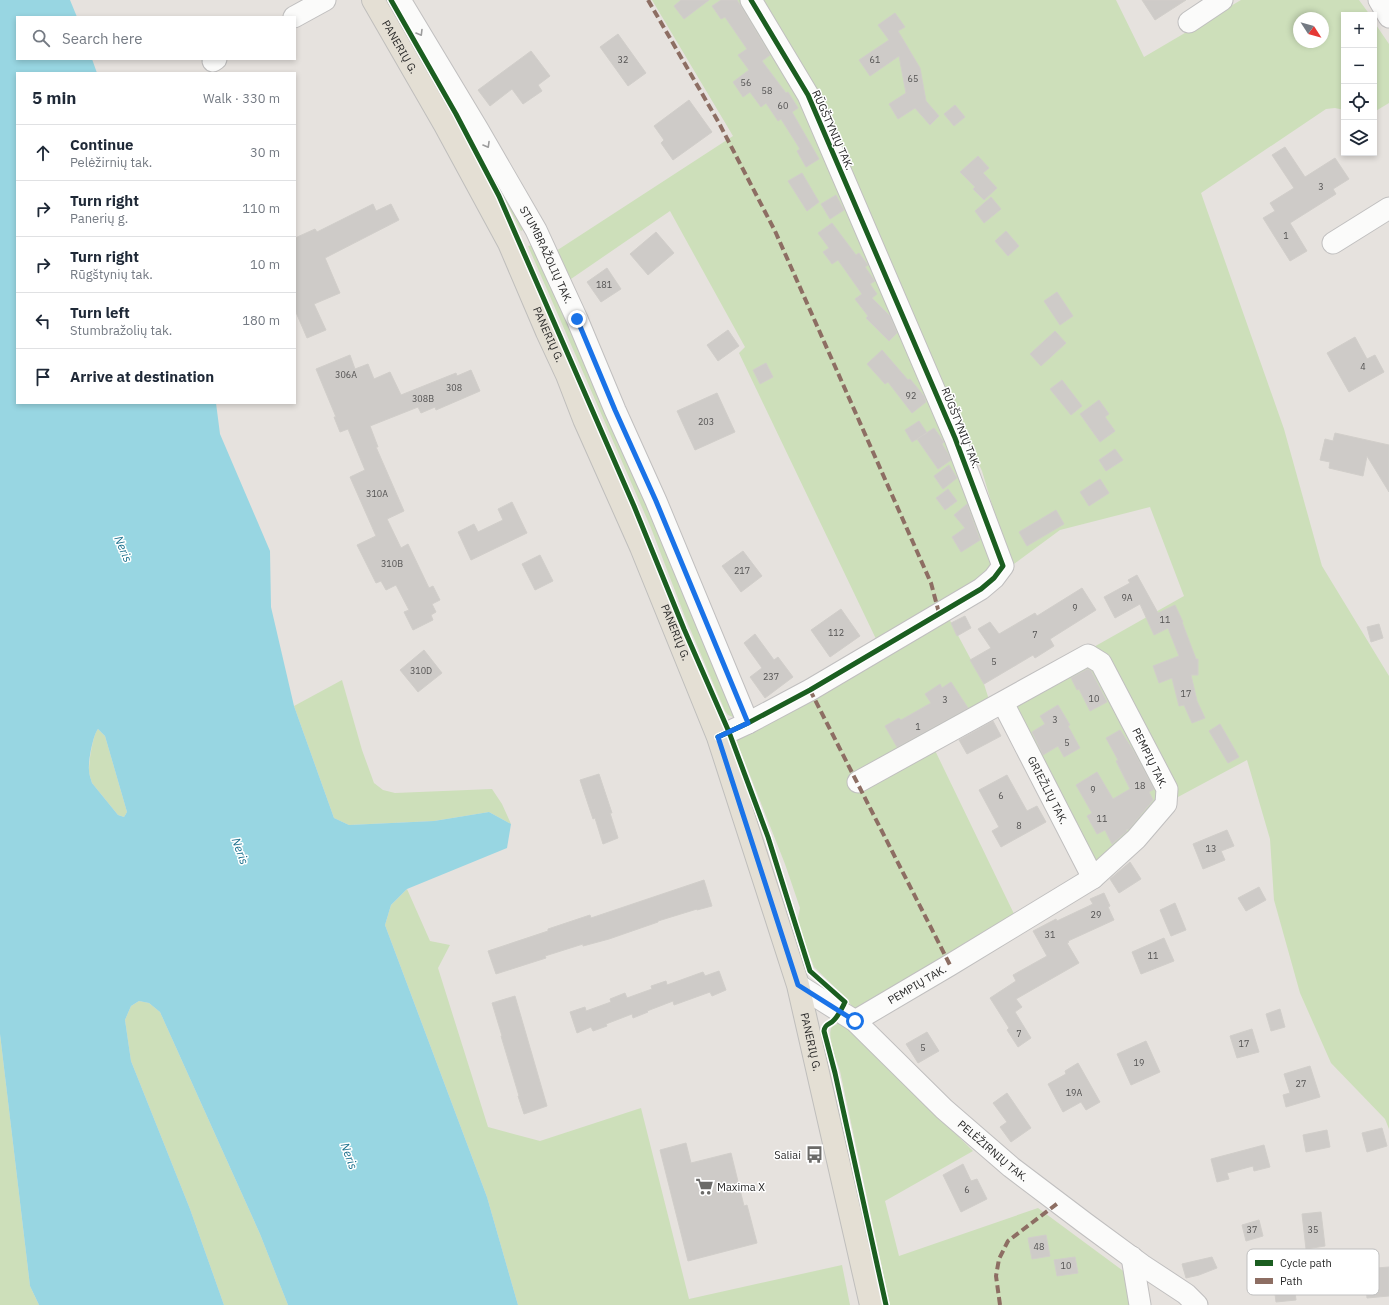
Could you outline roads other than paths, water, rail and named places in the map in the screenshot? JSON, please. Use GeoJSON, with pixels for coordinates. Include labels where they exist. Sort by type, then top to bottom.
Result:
{"type":"FeatureCollection","features":[{"type":"Feature","properties":{"kind":"main road","name":"PANERIŲ G."},"geometry":{"type":"LineString","coordinates":[[373,0],[445,125],[509,243],[567,375],[584,419],[641,547],[718,737],[798,985],[871,1305]]}},
{"type":"Feature","properties":{"kind":"street"},"geometry":{"type":"LineString","coordinates":[[296,16],[326,0]]}},
{"type":"Feature","properties":{"kind":"street","name":"STUMBRAŽOLIŲ TAK."},"geometry":{"type":"LineString","coordinates":[[400,0],[536,230],[577,319],[615,410],[656,501],[748,723]]}},
{"type":"Feature","properties":{"kind":"street","name":"RŪGŠTYNIŲ TAK."},"geometry":{"type":"LineString","coordinates":[[718,737],[810,690],[981,589],[994,578],[1003,566],[955,438],[808,95],[752,0]]}},
{"type":"Feature","properties":{"kind":"street"},"geometry":{"type":"LineString","coordinates":[[1189,22],[1222,0]]}},
{"type":"Feature","properties":{"kind":"street"},"geometry":{"type":"LineString","coordinates":[[1379,0],[1389,17]]}},
{"type":"Feature","properties":{"kind":"street"},"geometry":{"type":"LineString","coordinates":[[1333,243],[1389,208]]}},
{"type":"Feature","properties":{"kind":"street","name":"PEMPIŲ TAK."},"geometry":{"type":"LineString","coordinates":[[855,1021],[1093,878],[1136,839],[1166,804],[1167,789],[1101,663],[1088,655],[858,782]]}},
{"type":"Feature","properties":{"kind":"street","name":"GRIEŽLIŲ TAK."},"geometry":{"type":"LineString","coordinates":[[1003,703],[1093,878]]}},
{"type":"Feature","properties":{"kind":"street","name":"PELĖŽIRNIŲ TAK."},"geometry":{"type":"LineString","coordinates":[[798,985],[855,1021],[944,1109],[1027,1180],[1132,1257],[1186,1294],[1197,1305]]}},
{"type":"Feature","properties":{"kind":"street"},"geometry":{"type":"LineString","coordinates":[[1132,1257],[1140,1305]]}},
{"type":"Feature","properties":{"kind":"water","name":"Neris"},"geometry":{"type":"Polygon","coordinates":[[[0,0],[70,0],[77,16],[16,16],[16,60],[92,60],[97,72],[16,72],[16,404],[216,404],[220,434],[270,551],[271,607],[294,706],[334,818],[349,825],[434,821],[489,812],[511,824],[507,848],[407,889],[391,905],[385,925],[487,1197],[518,1305],[288,1305],[260,1234],[160,1012],[149,1003],[139,1001],[131,1006],[125,1020],[131,1061],[190,1209],[224,1305],[39,1305],[30,1286],[0,1034],[0,0]],[[98,729],[94,737],[90,755],[89,766],[92,783],[118,815],[124,817],[127,812],[105,736],[98,729]]]}},
{"type":"Feature","properties":{"kind":"place","name":"Saliai"},"geometry":{"type":"Point","coordinates":[814,1155]}},
{"type":"Feature","properties":{"kind":"place","name":"Maxima X"},"geometry":{"type":"Point","coordinates":[704,1187]}}]}
